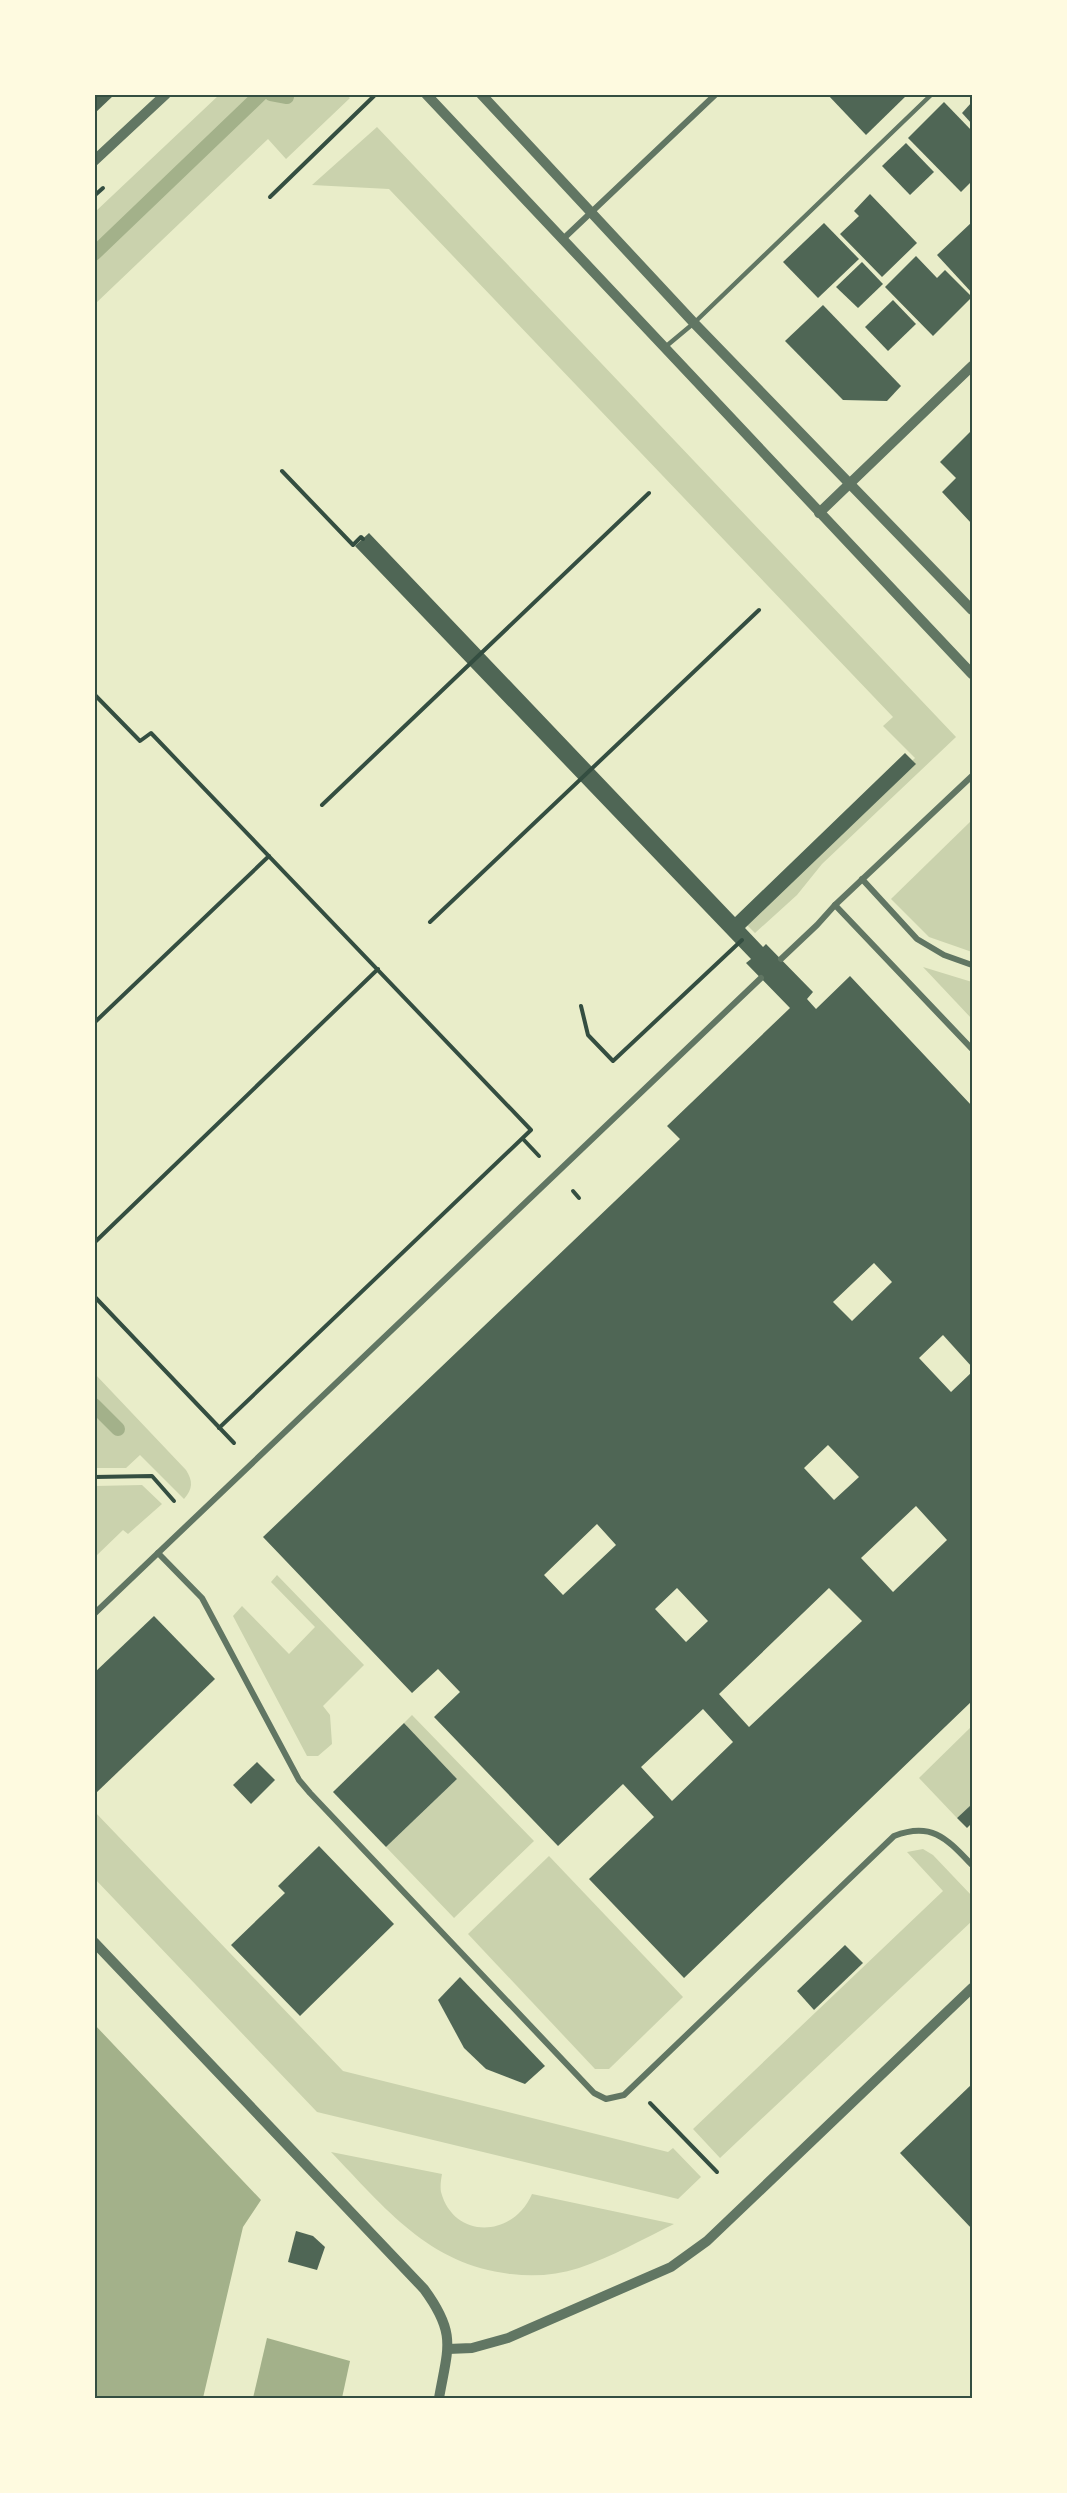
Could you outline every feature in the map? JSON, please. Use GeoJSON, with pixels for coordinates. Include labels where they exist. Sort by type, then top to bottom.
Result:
{"type":"FeatureCollection","features":[{"type":"Feature","properties":{"kind":"street"},"geometry":{"type":"LineString","coordinates":[[94,161],[166,94]]}},
{"type":"Feature","properties":{"kind":"street"},"geometry":{"type":"LineString","coordinates":[[426,94],[972,674]]}},
{"type":"Feature","properties":{"kind":"street"},"geometry":{"type":"LineString","coordinates":[[481,94],[694,323],[972,610]]}},
{"type":"Feature","properties":{"kind":"street"},"geometry":{"type":"LineString","coordinates":[[562,240],[716,94]]}},
{"type":"Feature","properties":{"kind":"street"},"geometry":{"type":"LineString","coordinates":[[819,513],[972,366]]}},
{"type":"Feature","properties":{"kind":"street"},"geometry":{"type":"LineString","coordinates":[[781,959],[972,776]]}},
{"type":"Feature","properties":{"kind":"street"},"geometry":{"type":"LineString","coordinates":[[862,879],[917,939],[944,955],[972,964]]}},
{"type":"Feature","properties":{"kind":"street"},"geometry":{"type":"LineString","coordinates":[[835,905],[972,1049]]}},
{"type":"Feature","properties":{"kind":"street"},"geometry":{"type":"LineString","coordinates":[[94,1614],[761,978]]}},
{"type":"Feature","properties":{"kind":"street"},"geometry":{"type":"LineString","coordinates":[[159,1553],[202,1598],[299,1780],[594,2093],[606,2099],[624,2095],[894,1836],[920,1829],[930,1831],[945,1838],[972,1865]]}},
{"type":"Feature","properties":{"kind":"street"},"geometry":{"type":"LineString","coordinates":[[94,1942],[424,2289],[440,2310],[447,2329],[448,2349],[439,2398]]}},
{"type":"Feature","properties":{"kind":"street"},"geometry":{"type":"LineString","coordinates":[[448,2349],[472,2348],[508,2338],[670,2267],[707,2241],[972,1988]]}},
{"type":"Feature","properties":{"kind":"lane"},"geometry":{"type":"LineString","coordinates":[[664,348],[694,323],[933,94]]}},
{"type":"Feature","properties":{"kind":"path"},"geometry":{"type":"LineString","coordinates":[[270,197],[374,96]]}},
{"type":"Feature","properties":{"kind":"path"},"geometry":{"type":"LineString","coordinates":[[282,471],[352,545],[361,537],[363,539]]}},
{"type":"Feature","properties":{"kind":"path"},"geometry":{"type":"LineString","coordinates":[[322,806],[649,494]]}},
{"type":"Feature","properties":{"kind":"path"},"geometry":{"type":"LineString","coordinates":[[430,922],[759,610]]}},
{"type":"Feature","properties":{"kind":"path"},"geometry":{"type":"LineString","coordinates":[[94,694],[140,741],[151,733],[531,1130],[219,1428]]}},
{"type":"Feature","properties":{"kind":"path"},"geometry":{"type":"LineString","coordinates":[[94,1023],[269,856]]}},
{"type":"Feature","properties":{"kind":"path"},"geometry":{"type":"LineString","coordinates":[[581,1006],[588,1035],[613,1061],[742,940]]}},
{"type":"Feature","properties":{"kind":"path"},"geometry":{"type":"LineString","coordinates":[[94,1243],[378,969]]}},
{"type":"Feature","properties":{"kind":"path"},"geometry":{"type":"LineString","coordinates":[[94,1296],[253,1463]]}},
{"type":"Feature","properties":{"kind":"path"},"geometry":{"type":"LineString","coordinates":[[94,1477],[152,1476],[175,1500]]}},
{"type":"Feature","properties":{"kind":"path"},"geometry":{"type":"LineString","coordinates":[[632,2086],[717,2172]]}},
{"type":"Feature","properties":{"kind":"shaded area"},"geometry":{"type":"Polygon","coordinates":[[[219,95],[346,95],[350,98],[286,159],[268,139],[95,304],[95,212],[219,95]]]}},
{"type":"Feature","properties":{"kind":"shaded area"},"geometry":{"type":"Polygon","coordinates":[[[377,127],[956,737],[822,864],[797,895],[755,933],[745,923],[915,758],[883,726],[893,717],[389,189],[312,185],[377,127]]]}},
{"type":"Feature","properties":{"kind":"shaded area"},"geometry":{"type":"Polygon","coordinates":[[[972,820],[972,952],[929,937],[891,899],[972,820]]]}},
{"type":"Feature","properties":{"kind":"shaded area"},"geometry":{"type":"Polygon","coordinates":[[[923,967],[972,982],[972,1019],[923,967]]]}},
{"type":"Feature","properties":{"kind":"shaded area"},"geometry":{"type":"Polygon","coordinates":[[[95,1374],[186,1470],[191,1485],[184,1499],[140,1455],[126,1468],[95,1468],[95,1374]]]}},
{"type":"Feature","properties":{"kind":"shaded area"},"geometry":{"type":"Polygon","coordinates":[[[142,1485],[162,1504],[128,1534],[123,1530],[95,1557],[95,1486],[142,1485]]]}},
{"type":"Feature","properties":{"kind":"shaded area"},"geometry":{"type":"Polygon","coordinates":[[[277,1575],[364,1665],[323,1706],[330,1715],[332,1744],[318,1756],[307,1756],[233,1616],[242,1606],[289,1654],[315,1627],[271,1582],[277,1575]]]}},
{"type":"Feature","properties":{"kind":"shaded area"},"geometry":{"type":"Polygon","coordinates":[[[412,1715],[534,1841],[454,1918],[386,1847],[457,1779],[404,1723],[412,1715]]]}},
{"type":"Feature","properties":{"kind":"shaded area"},"geometry":{"type":"Polygon","coordinates":[[[972,1726],[972,1804],[957,1818],[919,1778],[972,1726]]]}},
{"type":"Feature","properties":{"kind":"shaded area"},"geometry":{"type":"Polygon","coordinates":[[[95,1812],[343,2071],[668,2152],[673,2148],[701,2177],[678,2199],[317,2112],[95,1879],[95,1812]]]}},
{"type":"Feature","properties":{"kind":"shaded area"},"geometry":{"type":"Polygon","coordinates":[[[923,1849],[933,1855],[972,1896],[972,1921],[720,2158],[693,2129],[943,1891],[907,1852],[923,1849]]]}},
{"type":"Feature","properties":{"kind":"shaded area"},"geometry":{"type":"Polygon","coordinates":[[[549,1856],[683,1997],[609,2069],[595,2069],[468,1934],[549,1856]]]}},
{"type":"Feature","properties":{"kind":"shaded area"},"geometry":{"type":"Polygon","coordinates":[[[94,2024],[261,2200],[243,2227],[203,2398],[95,2398],[94,2024]]]}},
{"type":"Feature","properties":{"kind":"shaded area"},"geometry":{"type":"Polygon","coordinates":[[[331,2152],[442,2174],[441,2192],[448,2208],[458,2219],[470,2225],[484,2227],[498,2225],[512,2219],[523,2209],[532,2194],[674,2224],[603,2259],[554,2274],[511,2274],[482,2268],[456,2259],[410,2231],[331,2152]]]}},
{"type":"Feature","properties":{"kind":"shaded area"},"geometry":{"type":"Polygon","coordinates":[[[267,2338],[350,2361],[342,2398],[253,2398],[267,2338]]]}},
{"type":"Feature","properties":{"kind":"building"},"geometry":{"type":"Polygon","coordinates":[[[94,94],[115,94],[94,114],[94,94]]]}},
{"type":"Feature","properties":{"kind":"building"},"geometry":{"type":"Polygon","coordinates":[[[827,94],[908,94],[866,135],[827,94]]]}},
{"type":"Feature","properties":{"kind":"building"},"geometry":{"type":"Polygon","coordinates":[[[944,102],[972,131],[972,181],[961,192],[908,138],[944,102]]]}},
{"type":"Feature","properties":{"kind":"building"},"geometry":{"type":"Polygon","coordinates":[[[972,102],[972,124],[962,113],[972,102]]]}},
{"type":"Feature","properties":{"kind":"building"},"geometry":{"type":"Polygon","coordinates":[[[906,143],[934,172],[910,195],[882,166],[906,143]]]}},
{"type":"Feature","properties":{"kind":"building"},"geometry":{"type":"Polygon","coordinates":[[[870,194],[917,243],[882,277],[840,234],[859,216],[854,211],[870,194]]]}},
{"type":"Feature","properties":{"kind":"building"},"geometry":{"type":"Polygon","coordinates":[[[972,222],[972,293],[937,255],[972,222]]]}},
{"type":"Feature","properties":{"kind":"building"},"geometry":{"type":"Polygon","coordinates":[[[824,223],[859,259],[818,298],[783,262],[824,223]]]}},
{"type":"Feature","properties":{"kind":"building"},"geometry":{"type":"Polygon","coordinates":[[[916,256],[937,278],[945,270],[972,297],[933,336],[885,287],[916,256]]]}},
{"type":"Feature","properties":{"kind":"building"},"geometry":{"type":"Polygon","coordinates":[[[862,262],[883,284],[858,308],[836,287],[862,262]]]}},
{"type":"Feature","properties":{"kind":"building"},"geometry":{"type":"Polygon","coordinates":[[[893,300],[916,324],[888,351],[865,327],[893,300]]]}},
{"type":"Feature","properties":{"kind":"building"},"geometry":{"type":"Polygon","coordinates":[[[823,305],[901,386],[887,401],[843,400],[785,341],[823,305]]]}},
{"type":"Feature","properties":{"kind":"building"},"geometry":{"type":"Polygon","coordinates":[[[972,430],[972,524],[942,492],[956,478],[940,462],[972,430]]]}},
{"type":"Feature","properties":{"kind":"building"},"geometry":{"type":"Polygon","coordinates":[[[369,533],[735,917],[905,753],[916,764],[745,928],[763,947],[766,944],[813,992],[807,999],[816,1009],[850,976],[972,1106],[972,1367],[943,1335],[919,1358],[951,1392],[972,1372],[972,1701],[684,1978],[589,1879],[654,1817],[623,1784],[558,1846],[434,1717],[460,1692],[438,1669],[412,1693],[263,1537],[680,1139],[667,1126],[790,1008],[746,963],[751,959],[355,546],[369,533]],[[874,1263],[833,1302],[852,1321],[892,1282],[874,1263]],[[828,1445],[804,1468],[834,1500],[859,1477],[828,1445]],[[916,1506],[861,1558],[893,1592],[947,1540],[916,1506]],[[597,1524],[544,1575],[563,1595],[616,1545],[597,1524]],[[677,1588],[655,1609],[686,1642],[708,1621],[677,1588]],[[829,1588],[719,1694],[749,1727],[862,1621],[829,1588]],[[703,1709],[641,1767],[672,1801],[733,1742],[703,1709]]]}},
{"type":"Feature","properties":{"kind":"building"},"geometry":{"type":"Polygon","coordinates":[[[154,1616],[215,1679],[96,1793],[94,1791],[94,1673],[154,1616]]]}},
{"type":"Feature","properties":{"kind":"building"},"geometry":{"type":"Polygon","coordinates":[[[404,1723],[457,1779],[386,1847],[333,1792],[404,1723]]]}},
{"type":"Feature","properties":{"kind":"building"},"geometry":{"type":"Polygon","coordinates":[[[257,1762],[275,1780],[251,1804],[233,1785],[257,1762]]]}},
{"type":"Feature","properties":{"kind":"building"},"geometry":{"type":"Polygon","coordinates":[[[972,1804],[972,1823],[967,1828],[957,1818],[972,1804]]]}},
{"type":"Feature","properties":{"kind":"building"},"geometry":{"type":"Polygon","coordinates":[[[319,1846],[394,1924],[300,2016],[231,1945],[285,1893],[278,1886],[319,1846]]]}},
{"type":"Feature","properties":{"kind":"building"},"geometry":{"type":"Polygon","coordinates":[[[845,1945],[863,1963],[814,2010],[797,1991],[845,1945]]]}},
{"type":"Feature","properties":{"kind":"building"},"geometry":{"type":"Polygon","coordinates":[[[460,1977],[545,2066],[525,2084],[486,2069],[464,2048],[438,2000],[460,1977]]]}},
{"type":"Feature","properties":{"kind":"building"},"geometry":{"type":"Polygon","coordinates":[[[972,2084],[972,2229],[900,2153],[972,2084]]]}},
{"type":"Feature","properties":{"kind":"building"},"geometry":{"type":"Polygon","coordinates":[[[296,2231],[313,2236],[325,2247],[317,2270],[288,2262],[296,2231]]]}},
{"type":"Feature","properties":{"kind":"waterway"},"geometry":{"type":"LineString","coordinates":[[94,254],[261,94]]}},
{"type":"Feature","properties":{"kind":"waterway"},"geometry":{"type":"LineString","coordinates":[[271,94],[287,97]]}},
{"type":"Feature","properties":{"kind":"waterway"},"geometry":{"type":"LineString","coordinates":[[94,1405],[118,1429]]}}]}
